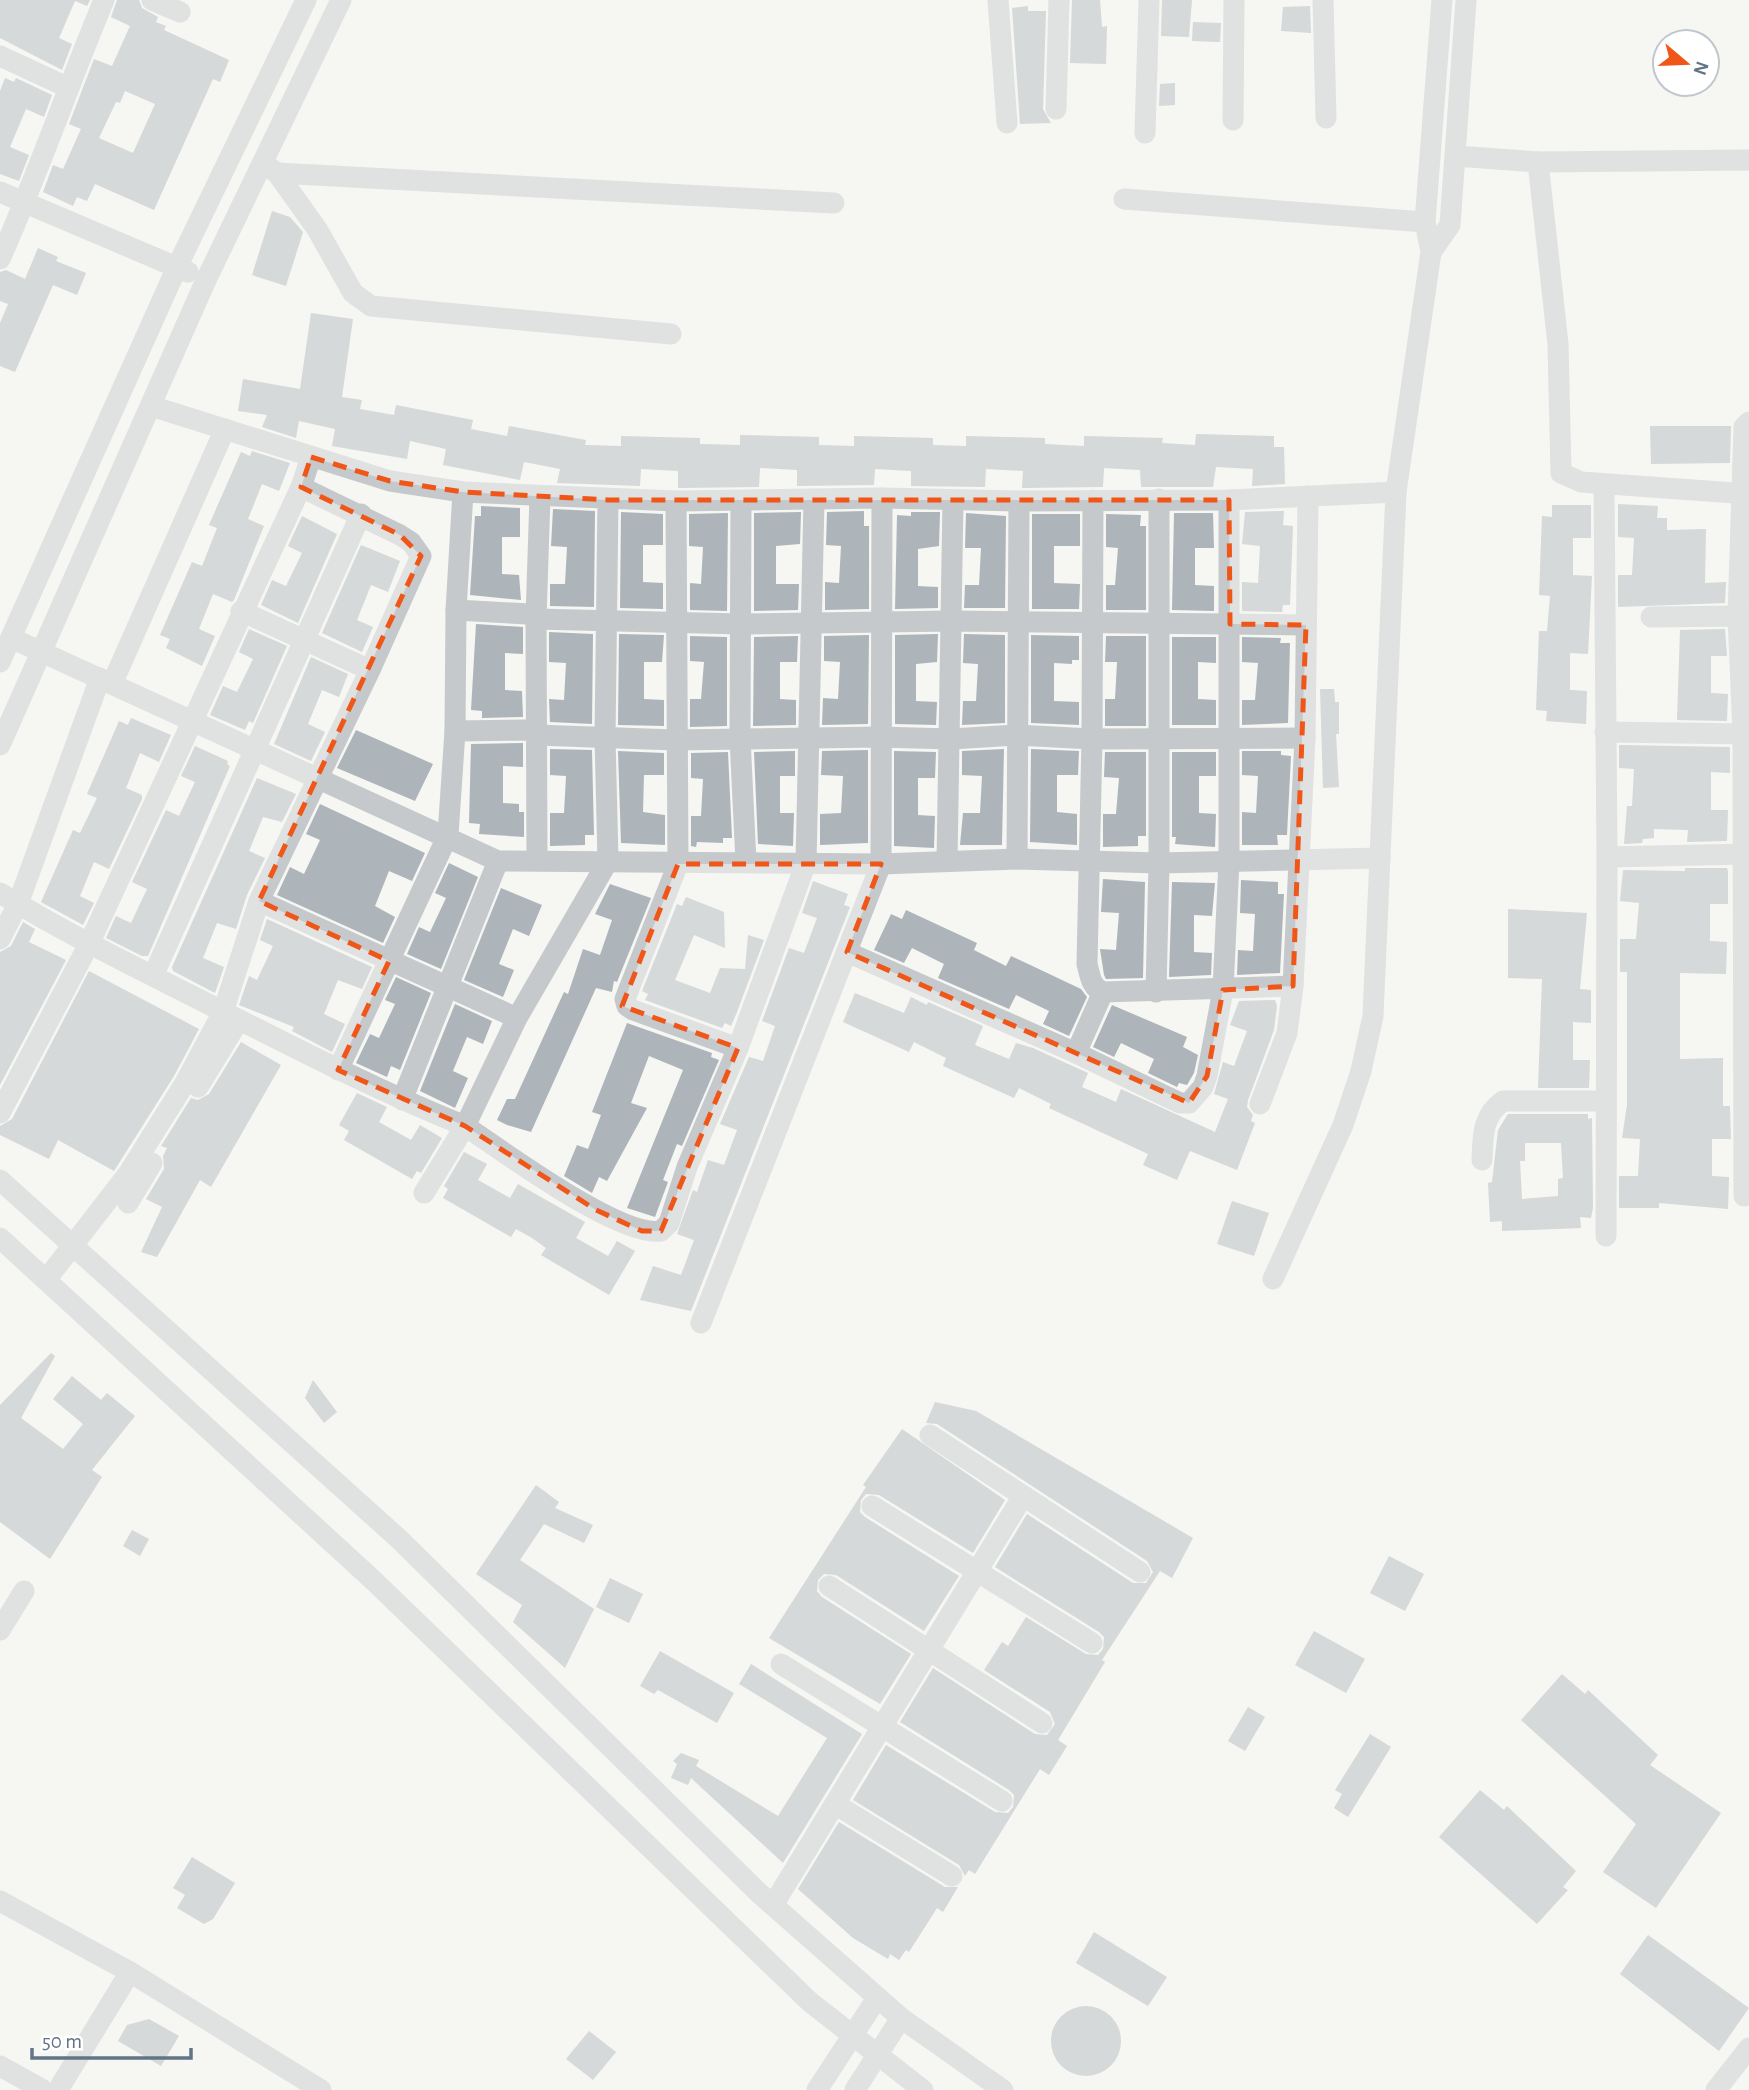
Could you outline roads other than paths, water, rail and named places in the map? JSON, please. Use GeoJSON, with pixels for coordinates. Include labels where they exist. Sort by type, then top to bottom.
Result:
{"type":"FeatureCollection","features":[{"type":"Feature","properties":{"kind":"street"},"geometry":{"type":"LineString","coordinates":[[0,259],[25,204],[68,87],[104,0]]}},
{"type":"Feature","properties":{"kind":"street"},"geometry":{"type":"LineString","coordinates":[[152,0],[180,12]]}},
{"type":"Feature","properties":{"kind":"street"},"geometry":{"type":"LineString","coordinates":[[0,662],[177,267],[306,0]]}},
{"type":"Feature","properties":{"kind":"street"},"geometry":{"type":"LineString","coordinates":[[0,746],[206,280],[270,168],[341,0]]}},
{"type":"Feature","properties":{"kind":"street"},"geometry":{"type":"LineString","coordinates":[[998,0],[1007,122]]}},
{"type":"Feature","properties":{"kind":"street"},"geometry":{"type":"LineString","coordinates":[[1056,109],[1059,0]]}},
{"type":"Feature","properties":{"kind":"street"},"geometry":{"type":"LineString","coordinates":[[1145,132],[1149,0]]}},
{"type":"Feature","properties":{"kind":"street"},"geometry":{"type":"LineString","coordinates":[[1233,120],[1234,0]]}},
{"type":"Feature","properties":{"kind":"street"},"geometry":{"type":"LineString","coordinates":[[1323,0],[1326,118]]}},
{"type":"Feature","properties":{"kind":"street"},"geometry":{"type":"LineString","coordinates":[[1273,1279],[1343,1125],[1361,1071],[1373,1016],[1396,492],[1431,252],[1425,222],[1442,0]]}},
{"type":"Feature","properties":{"kind":"street"},"geometry":{"type":"LineString","coordinates":[[1431,252],[1450,225],[1466,0]]}},
{"type":"Feature","properties":{"kind":"street"},"geometry":{"type":"LineString","coordinates":[[0,56],[68,87]]}},
{"type":"Feature","properties":{"kind":"street"},"geometry":{"type":"LineString","coordinates":[[234,150],[270,168],[834,203]]}},
{"type":"Feature","properties":{"kind":"street"},"geometry":{"type":"LineString","coordinates":[[1457,156],[1538,162],[1749,160]]}},
{"type":"Feature","properties":{"kind":"street"},"geometry":{"type":"LineString","coordinates":[[1538,162],[1558,344],[1561,473],[1581,482],[1746,494]]}},
{"type":"Feature","properties":{"kind":"street"},"geometry":{"type":"LineString","coordinates":[[270,168],[317,229],[353,293],[371,306],[671,334]]}},
{"type":"Feature","properties":{"kind":"street"},"geometry":{"type":"LineString","coordinates":[[0,192],[206,280]]}},
{"type":"Feature","properties":{"kind":"street"},"geometry":{"type":"LineString","coordinates":[[1124,200],[1425,222]]}},
{"type":"Feature","properties":{"kind":"street"},"geometry":{"type":"LineString","coordinates":[[150,405],[390,481],[463,492],[608,500],[882,498],[1019,501],[1229,500],[1396,492]]}},
{"type":"Feature","properties":{"kind":"street"},"geometry":{"type":"LineString","coordinates":[[1744,1196],[1744,427],[1749,422]]}},
{"type":"Feature","properties":{"kind":"street"},"geometry":{"type":"LineString","coordinates":[[0,939],[9,898],[106,681],[225,429]]}},
{"type":"Feature","properties":{"kind":"street"},"geometry":{"type":"LineString","coordinates":[[0,1113],[89,944],[190,720],[301,488],[311,457]]}},
{"type":"Feature","properties":{"kind":"street"},"geometry":{"type":"LineString","coordinates":[[1604,484],[1606,1236]]}},
{"type":"Feature","properties":{"kind":"street"},"geometry":{"type":"LineString","coordinates":[[128,1203],[231,1016],[259,901],[370,670],[421,556],[411,542],[362,514],[301,488]]}},
{"type":"Feature","properties":{"kind":"street"},"geometry":{"type":"LineString","coordinates":[[338,1070],[448,835],[456,731],[456,610],[463,492]]}},
{"type":"Feature","properties":{"kind":"street"},"geometry":{"type":"LineString","coordinates":[[537,860],[536,620],[540,496]]}},
{"type":"Feature","properties":{"kind":"street"},"geometry":{"type":"LineString","coordinates":[[1259,1104],[1287,1033],[1293,986],[1304,737],[1308,496]]}},
{"type":"Feature","properties":{"kind":"street"},"geometry":{"type":"LineString","coordinates":[[701,1323],[881,864],[879,737],[882,498]]}},
{"type":"Feature","properties":{"kind":"street"},"geometry":{"type":"LineString","coordinates":[[1156,992],[1160,736],[1159,499]]}},
{"type":"Feature","properties":{"kind":"street"},"geometry":{"type":"LineString","coordinates":[[424,1193],[465,1126],[517,1018],[608,862],[605,621],[608,500]]}},
{"type":"Feature","properties":{"kind":"street"},"geometry":{"type":"LineString","coordinates":[[9,898],[89,944],[338,1070],[465,1126],[596,1210],[642,1231],[661,1231],[668,1223],[687,1167],[738,1048],[806,863],[814,500]]}},
{"type":"Feature","properties":{"kind":"street"},"geometry":{"type":"LineString","coordinates":[[947,861],[953,500]]}},
{"type":"Feature","properties":{"kind":"street"},"geometry":{"type":"LineString","coordinates":[[1093,500],[1091,863],[1087,964],[1093,984],[1103,992],[1293,986]]}},
{"type":"Feature","properties":{"kind":"street"},"geometry":{"type":"LineString","coordinates":[[847,952],[1076,1053],[1180,1103],[1189,1103],[1203,1087],[1223,990],[1229,861],[1229,500]]}},
{"type":"Feature","properties":{"kind":"street"},"geometry":{"type":"LineString","coordinates":[[676,501],[678,864],[627,990],[627,1006],[738,1048]]}},
{"type":"Feature","properties":{"kind":"street"},"geometry":{"type":"LineString","coordinates":[[741,501],[740,738],[746,862]]}},
{"type":"Feature","properties":{"kind":"street"},"geometry":{"type":"LineString","coordinates":[[1017,859],[1019,501]]}},
{"type":"Feature","properties":{"kind":"street"},"geometry":{"type":"LineString","coordinates":[[153,976],[362,514]]}},
{"type":"Feature","properties":{"kind":"street"},"geometry":{"type":"LineString","coordinates":[[456,610],[528,614],[536,620],[740,624],[1018,621],[1159,626],[1306,625]]}},
{"type":"Feature","properties":{"kind":"street"},"geometry":{"type":"LineString","coordinates":[[241,611],[370,670]]}},
{"type":"Feature","properties":{"kind":"street"},"geometry":{"type":"LineString","coordinates":[[1651,617],[1744,616]]}},
{"type":"Feature","properties":{"kind":"street"},"geometry":{"type":"LineString","coordinates":[[11,638],[255,752],[448,835],[498,861],[881,864],[1017,859],[1159,863],[1380,858]]}},
{"type":"Feature","properties":{"kind":"street"},"geometry":{"type":"LineString","coordinates":[[456,731],[528,730],[536,735],[676,740],[879,737],[951,739],[1016,735],[1092,739],[1160,736],[1304,737]]}},
{"type":"Feature","properties":{"kind":"street"},"geometry":{"type":"LineString","coordinates":[[1605,732],[1746,734]]}},
{"type":"Feature","properties":{"kind":"street"},"geometry":{"type":"LineString","coordinates":[[1607,857],[1746,854]]}},
{"type":"Feature","properties":{"kind":"street"},"geometry":{"type":"LineString","coordinates":[[402,1100],[445,987],[498,861]]}},
{"type":"Feature","properties":{"kind":"street"},"geometry":{"type":"LineString","coordinates":[[259,901],[517,1018]]}},
{"type":"Feature","properties":{"kind":"street"},"geometry":{"type":"LineString","coordinates":[[1076,1053],[1103,992]]}},
{"type":"Feature","properties":{"kind":"street"},"geometry":{"type":"LineString","coordinates":[[46,1280],[128,1174],[231,1016]]}},
{"type":"Feature","properties":{"kind":"street"},"geometry":{"type":"LineString","coordinates":[[1482,1160],[1484,1126],[1493,1108],[1503,1101],[1606,1101]]}},
{"type":"Feature","properties":{"kind":"street"},"geometry":{"type":"LineString","coordinates":[[0,1180],[400,1539],[773,1905],[901,2018],[1003,2090]]}},
{"type":"Feature","properties":{"kind":"street"},"geometry":{"type":"LineString","coordinates":[[0,1238],[374,1581],[810,2003],[923,2090]]}},
{"type":"Feature","properties":{"kind":"street"},"geometry":{"type":"LineString","coordinates":[[930,1435],[1140,1572]]}},
{"type":"Feature","properties":{"kind":"street"},"geometry":{"type":"LineString","coordinates":[[773,1905],[1023,1496]]}},
{"type":"Feature","properties":{"kind":"street"},"geometry":{"type":"LineString","coordinates":[[872,1506],[1092,1643]]}},
{"type":"Feature","properties":{"kind":"street"},"geometry":{"type":"LineString","coordinates":[[829,1586],[1042,1723]]}},
{"type":"Feature","properties":{"kind":"street"},"geometry":{"type":"LineString","coordinates":[[0,1630],[24,1591]]}},
{"type":"Feature","properties":{"kind":"street"},"geometry":{"type":"LineString","coordinates":[[781,1664],[1002,1801]]}},
{"type":"Feature","properties":{"kind":"street"},"geometry":{"type":"LineString","coordinates":[[835,1804],[951,1876]]}},
{"type":"Feature","properties":{"kind":"street"},"geometry":{"type":"LineString","coordinates":[[0,1901],[130,1972],[321,2090]]}},
{"type":"Feature","properties":{"kind":"street"},"geometry":{"type":"LineString","coordinates":[[58,2090],[130,1972]]}},
{"type":"Feature","properties":{"kind":"street"},"geometry":{"type":"LineString","coordinates":[[817,2090],[877,1998]]}},
{"type":"Feature","properties":{"kind":"street"},"geometry":{"type":"LineString","coordinates":[[855,2090],[901,2018]]}},
{"type":"Feature","properties":{"kind":"street"},"geometry":{"type":"LineString","coordinates":[[1716,2090],[1749,2048]]}},
{"type":"Feature","properties":{"kind":"street"},"geometry":{"type":"LineString","coordinates":[[0,2066],[43,2090]]}}]}
